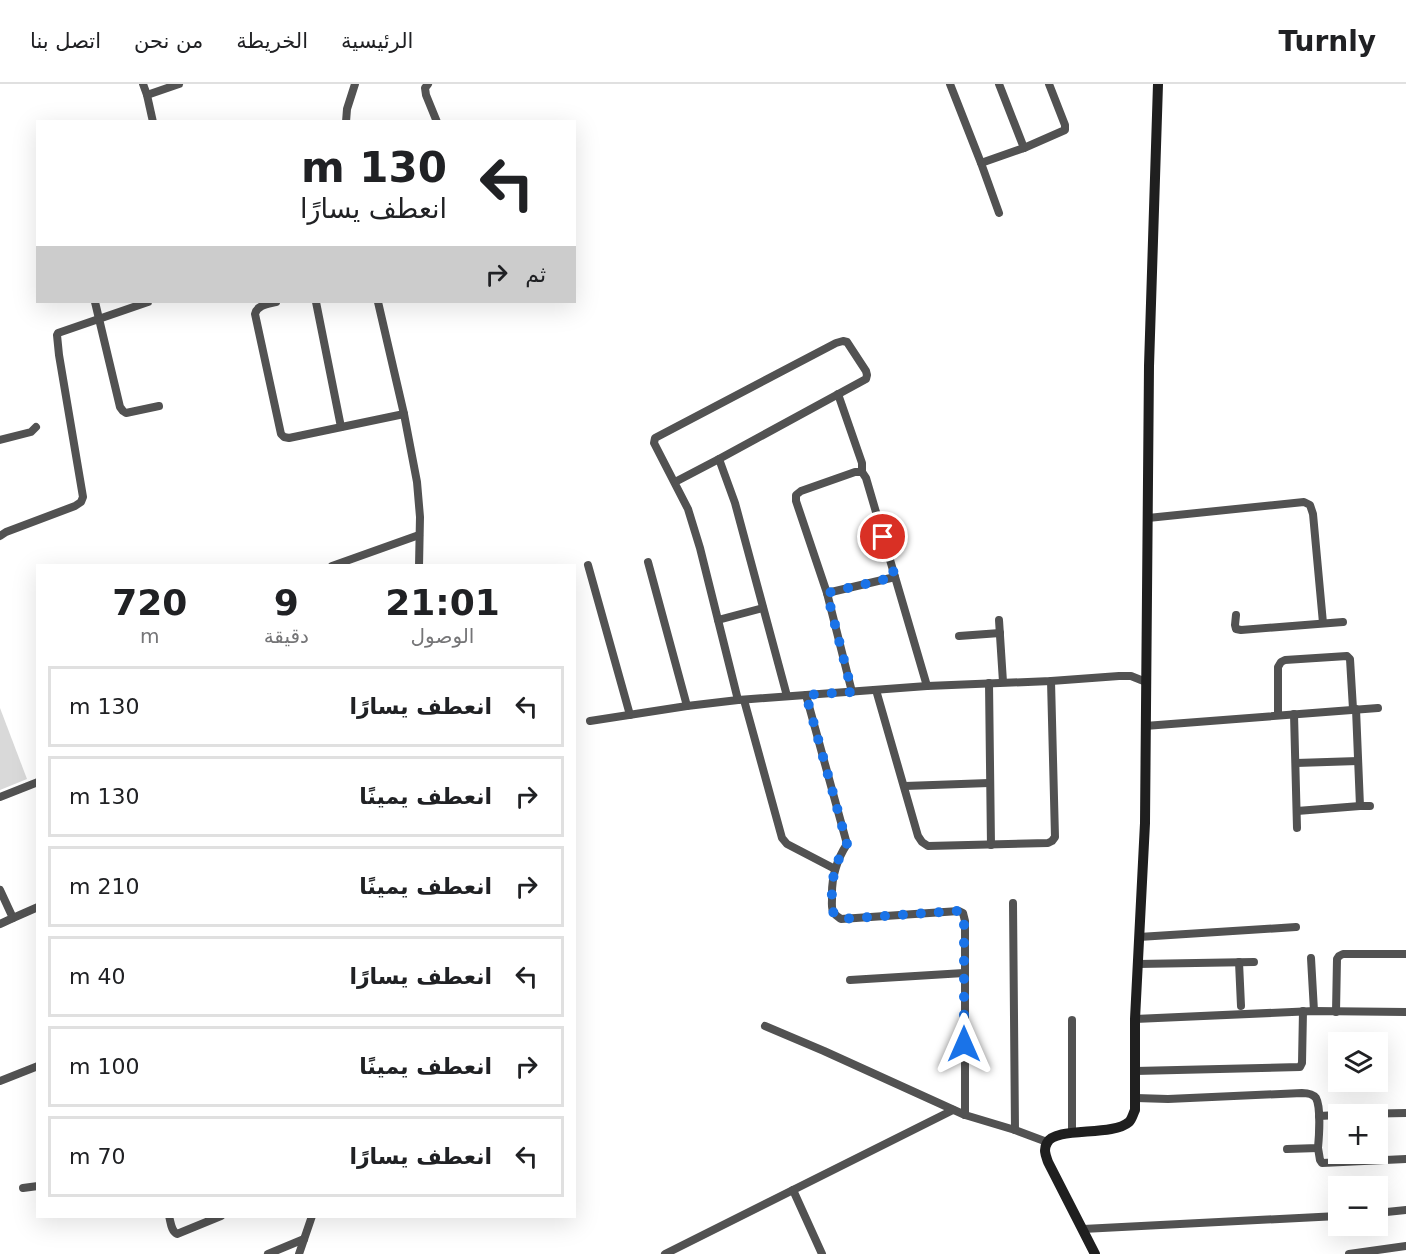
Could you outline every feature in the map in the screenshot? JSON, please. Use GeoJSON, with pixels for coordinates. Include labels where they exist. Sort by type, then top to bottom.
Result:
{"type":"FeatureCollection","features":[{"type":"Feature","properties":{"kind":"street"},"geometry":{"type":"LineString","coordinates":[[143,84],[153,120]]}},
{"type":"Feature","properties":{"kind":"street"},"geometry":{"type":"LineString","coordinates":[[147,95],[179,84]]}},
{"type":"Feature","properties":{"kind":"street"},"geometry":{"type":"LineString","coordinates":[[346,120],[347,109],[355,84]]}},
{"type":"Feature","properties":{"kind":"street"},"geometry":{"type":"LineString","coordinates":[[428,84],[425,88],[426,95],[436,120]]}},
{"type":"Feature","properties":{"kind":"street"},"geometry":{"type":"LineString","coordinates":[[950,84],[999,213]]}},
{"type":"Feature","properties":{"kind":"street"},"geometry":{"type":"LineString","coordinates":[[999,84],[1024,148]]}},
{"type":"Feature","properties":{"kind":"street"},"geometry":{"type":"LineString","coordinates":[[981,163],[1065,130],[1049,84]]}},
{"type":"Feature","properties":{"kind":"street"},"geometry":{"type":"LineString","coordinates":[[1095,1254],[1045,1152],[1047,1142],[1052,1137],[1123,1126],[1131,1120],[1135,1110],[1136,1018],[1145,823],[1149,366],[1158,84]]}},
{"type":"Feature","properties":{"kind":"street"},"geometry":{"type":"LineString","coordinates":[[95,303],[120,407],[126,412],[159,406]]}},
{"type":"Feature","properties":{"kind":"street"},"geometry":{"type":"LineString","coordinates":[[0,536],[75,506],[81,502],[83,497],[58,355],[57,335],[145,303]]}},
{"type":"Feature","properties":{"kind":"street"},"geometry":{"type":"LineString","coordinates":[[272,303],[260,306],[255,314],[281,434],[284,437],[404,414]]}},
{"type":"Feature","properties":{"kind":"street"},"geometry":{"type":"LineString","coordinates":[[316,303],[341,427]]}},
{"type":"Feature","properties":{"kind":"street"},"geometry":{"type":"LineString","coordinates":[[378,303],[404,414],[420,501],[419,564]]}},
{"type":"Feature","properties":{"kind":"street"},"geometry":{"type":"LineString","coordinates":[[675,482],[866,379],[866,371],[847,342],[844,341],[815,354],[655,438],[654,442],[688,509],[782,838],[787,844],[835,869]]}},
{"type":"Feature","properties":{"kind":"street"},"geometry":{"type":"LineString","coordinates":[[838,394],[862,463],[862,472],[866,478],[927,686]]}},
{"type":"Feature","properties":{"kind":"street"},"geometry":{"type":"LineString","coordinates":[[0,440],[31,432],[36,427]]}},
{"type":"Feature","properties":{"kind":"street"},"geometry":{"type":"LineString","coordinates":[[719,459],[735,503],[787,696]]}},
{"type":"Feature","properties":{"kind":"street"},"geometry":{"type":"LineString","coordinates":[[852,692],[827,593],[796,501],[796,495],[801,491],[855,472],[862,472]]}},
{"type":"Feature","properties":{"kind":"street"},"geometry":{"type":"LineString","coordinates":[[1148,518],[1304,502],[1310,505],[1313,514],[1323,623]]}},
{"type":"Feature","properties":{"kind":"street"},"geometry":{"type":"LineString","coordinates":[[338,564],[419,535]]}},
{"type":"Feature","properties":{"kind":"street"},"geometry":{"type":"LineString","coordinates":[[648,562],[687,706]]}},
{"type":"Feature","properties":{"kind":"street"},"geometry":{"type":"LineString","coordinates":[[588,565],[630,715]]}},
{"type":"Feature","properties":{"kind":"street"},"geometry":{"type":"LineString","coordinates":[[827,593],[895,577]]}},
{"type":"Feature","properties":{"kind":"street"},"geometry":{"type":"LineString","coordinates":[[718,620],[763,608]]}},
{"type":"Feature","properties":{"kind":"street"},"geometry":{"type":"LineString","coordinates":[[1236,615],[1235,626],[1236,629],[1241,630],[1343,622]]}},
{"type":"Feature","properties":{"kind":"street"},"geometry":{"type":"LineString","coordinates":[[999,620],[1003,682]]}},
{"type":"Feature","properties":{"kind":"street"},"geometry":{"type":"LineString","coordinates":[[959,636],[1000,633]]}},
{"type":"Feature","properties":{"kind":"street"},"geometry":{"type":"LineString","coordinates":[[1278,715],[1278,667],[1281,662],[1342,655],[1350,659],[1360,806]]}},
{"type":"Feature","properties":{"kind":"street"},"geometry":{"type":"LineString","coordinates":[[590,720],[741,700],[927,686],[1131,676],[1146,682]]}},
{"type":"Feature","properties":{"kind":"street"},"geometry":{"type":"LineString","coordinates":[[876,690],[918,836],[922,843],[928,846],[1048,843],[1055,837],[1051,681]]}},
{"type":"Feature","properties":{"kind":"street"},"geometry":{"type":"LineString","coordinates":[[989,683],[991,845]]}},
{"type":"Feature","properties":{"kind":"street"},"geometry":{"type":"LineString","coordinates":[[806,695],[847,844],[835,869],[832,887],[832,910],[835,915],[842,919],[958,911],[963,914],[965,1115]]}},
{"type":"Feature","properties":{"kind":"street"},"geometry":{"type":"LineString","coordinates":[[1145,726],[1377,708]]}},
{"type":"Feature","properties":{"kind":"street"},"geometry":{"type":"LineString","coordinates":[[1294,714],[1297,828]]}},
{"type":"Feature","properties":{"kind":"street"},"geometry":{"type":"LineString","coordinates":[[1296,763],[1358,761]]}},
{"type":"Feature","properties":{"kind":"street"},"geometry":{"type":"LineString","coordinates":[[0,797],[36,783]]}},
{"type":"Feature","properties":{"kind":"street"},"geometry":{"type":"LineString","coordinates":[[905,786],[989,783]]}},
{"type":"Feature","properties":{"kind":"street"},"geometry":{"type":"LineString","coordinates":[[1297,811],[1370,806]]}},
{"type":"Feature","properties":{"kind":"street"},"geometry":{"type":"LineString","coordinates":[[0,890],[13,918]]}},
{"type":"Feature","properties":{"kind":"street"},"geometry":{"type":"LineString","coordinates":[[1013,903],[1015,1130]]}},
{"type":"Feature","properties":{"kind":"street"},"geometry":{"type":"LineString","coordinates":[[0,924],[36,908]]}},
{"type":"Feature","properties":{"kind":"street"},"geometry":{"type":"LineString","coordinates":[[1139,937],[1296,927]]}},
{"type":"Feature","properties":{"kind":"street"},"geometry":{"type":"LineString","coordinates":[[1336,1012],[1336,959],[1338,956],[1343,954],[1406,954]]}},
{"type":"Feature","properties":{"kind":"street"},"geometry":{"type":"LineString","coordinates":[[1311,958],[1314,1011]]}},
{"type":"Feature","properties":{"kind":"street"},"geometry":{"type":"LineString","coordinates":[[1239,962],[1240,1006]]}},
{"type":"Feature","properties":{"kind":"street"},"geometry":{"type":"LineString","coordinates":[[1138,964],[1254,962]]}},
{"type":"Feature","properties":{"kind":"street"},"geometry":{"type":"LineString","coordinates":[[850,980],[964,973]]}},
{"type":"Feature","properties":{"kind":"street"},"geometry":{"type":"LineString","coordinates":[[1136,1018],[1303,1011],[1406,1012]]}},
{"type":"Feature","properties":{"kind":"street"},"geometry":{"type":"LineString","coordinates":[[1135,1071],[1300,1067],[1303,1011]]}},
{"type":"Feature","properties":{"kind":"street"},"geometry":{"type":"LineString","coordinates":[[1072,1020],[1072,1133]]}},
{"type":"Feature","properties":{"kind":"street"},"geometry":{"type":"LineString","coordinates":[[765,1026],[965,1115],[1047,1142]]}},
{"type":"Feature","properties":{"kind":"street"},"geometry":{"type":"LineString","coordinates":[[0,1081],[34,1068]]}},
{"type":"Feature","properties":{"kind":"street"},"geometry":{"type":"LineString","coordinates":[[1136,1098],[1310,1094],[1315,1098],[1319,1116],[1318,1148],[1322,1162],[1406,1159]]}},
{"type":"Feature","properties":{"kind":"street"},"geometry":{"type":"LineString","coordinates":[[665,1254],[953,1110]]}},
{"type":"Feature","properties":{"kind":"street"},"geometry":{"type":"LineString","coordinates":[[1388,1113],[1406,1113]]}},
{"type":"Feature","properties":{"kind":"street"},"geometry":{"type":"LineString","coordinates":[[1319,1116],[1328,1116]]}},
{"type":"Feature","properties":{"kind":"street"},"geometry":{"type":"LineString","coordinates":[[1287,1149],[1318,1148]]}},
{"type":"Feature","properties":{"kind":"street"},"geometry":{"type":"LineString","coordinates":[[23,1188],[36,1186]]}},
{"type":"Feature","properties":{"kind":"street"},"geometry":{"type":"LineString","coordinates":[[793,1190],[822,1254]]}},
{"type":"Feature","properties":{"kind":"street"},"geometry":{"type":"LineString","coordinates":[[1388,1212],[1406,1210]]}},
{"type":"Feature","properties":{"kind":"street"},"geometry":{"type":"LineString","coordinates":[[1083,1229],[1328,1217]]}},
{"type":"Feature","properties":{"kind":"street"},"geometry":{"type":"LineString","coordinates":[[170,1218],[172,1228],[177,1234],[216,1218]]}},
{"type":"Feature","properties":{"kind":"street"},"geometry":{"type":"LineString","coordinates":[[300,1254],[311,1218]]}},
{"type":"Feature","properties":{"kind":"street"},"geometry":{"type":"LineString","coordinates":[[268,1254],[304,1239]]}},
{"type":"Feature","properties":{"kind":"street"},"geometry":{"type":"LineString","coordinates":[[1350,1254],[1406,1246]]}},
{"type":"Feature","properties":{"kind":"shaded area"},"geometry":{"type":"Polygon","coordinates":[[[0,708],[27,779],[0,790],[0,708]]]}},
{"type":"Feature","properties":{"kind":"route"},"geometry":{"type":"LineString","coordinates":[[883,537],[895,577],[827,593],[852,692],[806,695],[847,844],[835,869],[832,910],[842,919],[958,911],[963,914],[964,1044]]}}]}
